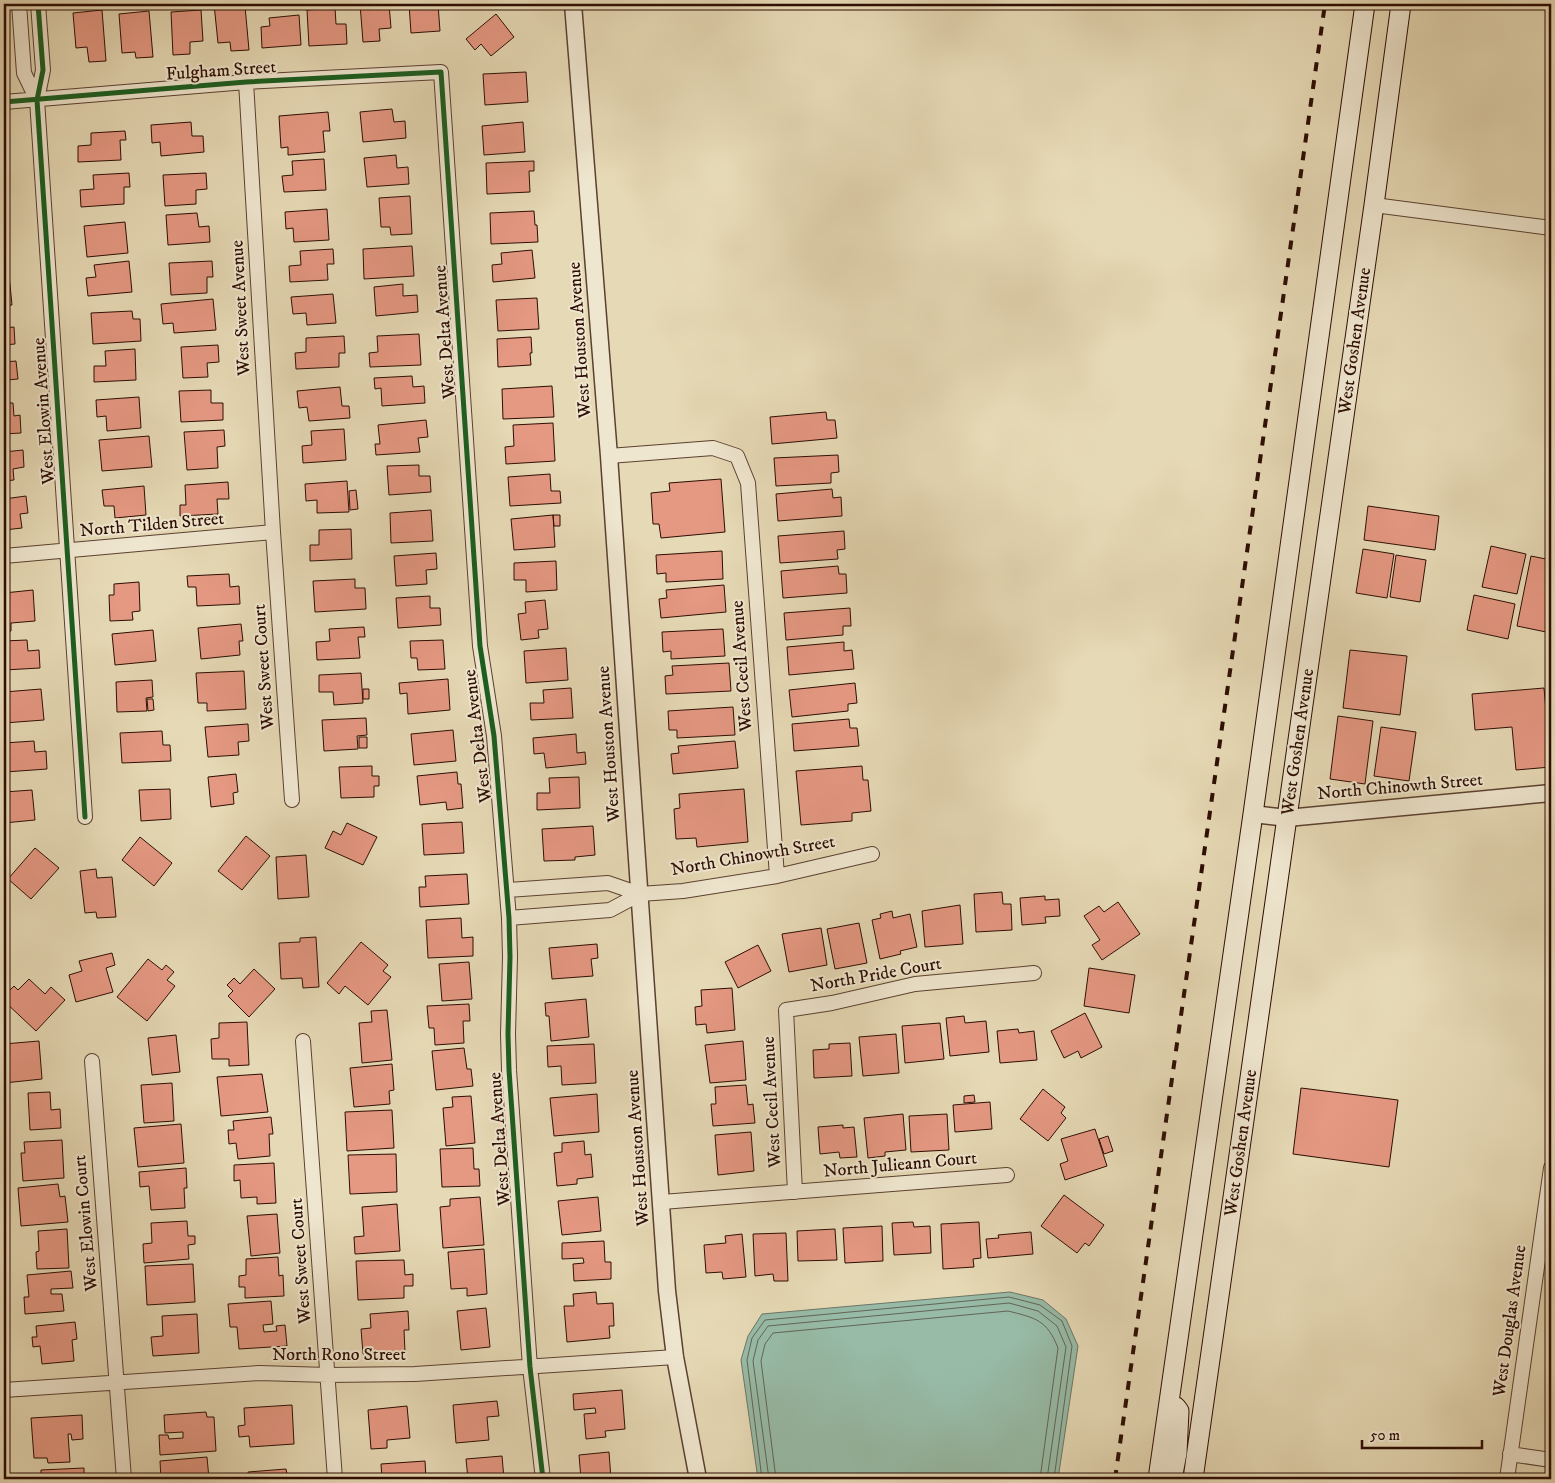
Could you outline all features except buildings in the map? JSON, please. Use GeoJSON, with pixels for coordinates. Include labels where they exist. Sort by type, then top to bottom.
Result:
{"type":"FeatureCollection","features":[{"type":"Feature","properties":{"kind":"main road","name":"West Goshen Avenue"},"geometry":{"type":"LineString","coordinates":[[1158,1479],[1253,814],[1365,4]]}},
{"type":"Feature","properties":{"kind":"main road","name":"West Goshen Avenue"},"geometry":{"type":"LineString","coordinates":[[1193,1479],[1401,4]]}},
{"type":"Feature","properties":{"kind":"main road"},"geometry":{"type":"LineString","coordinates":[[1170,1394],[1179,1411],[1177,1453],[1172,1479]]}},
{"type":"Feature","properties":{"kind":"street","name":"West Elowin Avenue"},"geometry":{"type":"LineString","coordinates":[[19,4],[24,73],[37,100]]}},
{"type":"Feature","properties":{"kind":"street","name":"West Elowin Avenue"},"geometry":{"type":"LineString","coordinates":[[38,4],[42,70],[37,100],[85,818]]}},
{"type":"Feature","properties":{"kind":"street","name":"West Houston Avenue"},"geometry":{"type":"LineString","coordinates":[[573,4],[609,456],[667,1291],[675,1357],[698,1479]]}},
{"type":"Feature","properties":{"kind":"street","name":"Fulgham Street"},"geometry":{"type":"LineString","coordinates":[[4,102],[246,82],[441,72]]}},
{"type":"Feature","properties":{"kind":"street","name":"West Delta Avenue"},"geometry":{"type":"LineString","coordinates":[[441,72],[480,646],[494,736],[507,890],[510,957],[509,1070],[530,1367],[543,1479]]}},
{"type":"Feature","properties":{"kind":"street","name":"West Sweet Avenue"},"geometry":{"type":"LineString","coordinates":[[246,82],[273,532]]}},
{"type":"Feature","properties":{"kind":"street"},"geometry":{"type":"LineString","coordinates":[[1374,205],[1551,228]]}},
{"type":"Feature","properties":{"kind":"street","name":"West Cecil Avenue"},"geometry":{"type":"LineString","coordinates":[[609,456],[714,448],[737,456],[748,482],[776,876]]}},
{"type":"Feature","properties":{"kind":"street","name":"North Tilden Street"},"geometry":{"type":"LineString","coordinates":[[4,556],[273,532]]}},
{"type":"Feature","properties":{"kind":"street","name":"West Sweet Court"},"geometry":{"type":"LineString","coordinates":[[273,532],[292,800]]}},
{"type":"Feature","properties":{"kind":"street","name":"North Chinowth Street"},"geometry":{"type":"LineString","coordinates":[[1253,814],[1287,818],[1551,793]]}},
{"type":"Feature","properties":{"kind":"street","name":"North Chinowth Street"},"geometry":{"type":"LineString","coordinates":[[509,918],[610,910],[640,894],[711,888],[776,876],[872,854]]}},
{"type":"Feature","properties":{"kind":"street","name":"North Chinowth Street"},"geometry":{"type":"LineString","coordinates":[[507,890],[608,883],[640,894]]}},
{"type":"Feature","properties":{"kind":"street","name":"North Pride Court"},"geometry":{"type":"LineString","coordinates":[[786,1010],[832,1003],[915,984],[1034,973]]}},
{"type":"Feature","properties":{"kind":"street","name":"West Cecil Avenue"},"geometry":{"type":"LineString","coordinates":[[786,1010],[796,1192]]}},
{"type":"Feature","properties":{"kind":"street","name":"West Sweet Court"},"geometry":{"type":"LineString","coordinates":[[303,1041],[335,1479]]}},
{"type":"Feature","properties":{"kind":"street","name":"West Elowin Court"},"geometry":{"type":"LineString","coordinates":[[92,1062],[118,1382]]}},
{"type":"Feature","properties":{"kind":"street","name":"West Douglas Avenue"},"geometry":{"type":"LineString","coordinates":[[1507,1479],[1551,1168]]}},
{"type":"Feature","properties":{"kind":"street","name":"North Julieann Court"},"geometry":{"type":"LineString","coordinates":[[662,1202],[1007,1175]]}},
{"type":"Feature","properties":{"kind":"street","name":"North Rono Street"},"geometry":{"type":"LineString","coordinates":[[4,1390],[259,1373],[328,1375],[414,1374],[675,1357]]}},
{"type":"Feature","properties":{"kind":"street"},"geometry":{"type":"LineString","coordinates":[[118,1382],[124,1479]]}},
{"type":"Feature","properties":{"kind":"street"},"geometry":{"type":"LineString","coordinates":[[1510,1454],[1551,1460]]}},
{"type":"Feature","properties":{"kind":"water"},"geometry":{"type":"Polygon","coordinates":[[[1010,1292],[1043,1300],[1066,1319],[1078,1346],[1058,1479],[758,1479],[741,1360],[748,1336],[762,1314],[1010,1292]]]}},
{"type":"Feature","properties":{"kind":"railway"},"geometry":{"type":"LineString","coordinates":[[1115,1479],[1325,4]]}},
{"type":"Feature","properties":{"kind":"cycle path"},"geometry":{"type":"LineString","coordinates":[[38,4],[43,70],[37,100],[85,817]]}},
{"type":"Feature","properties":{"kind":"cycle path"},"geometry":{"type":"LineString","coordinates":[[4,102],[246,82],[441,72],[480,646],[494,736],[509,918],[509,1070],[530,1367],[543,1479]]}}]}
